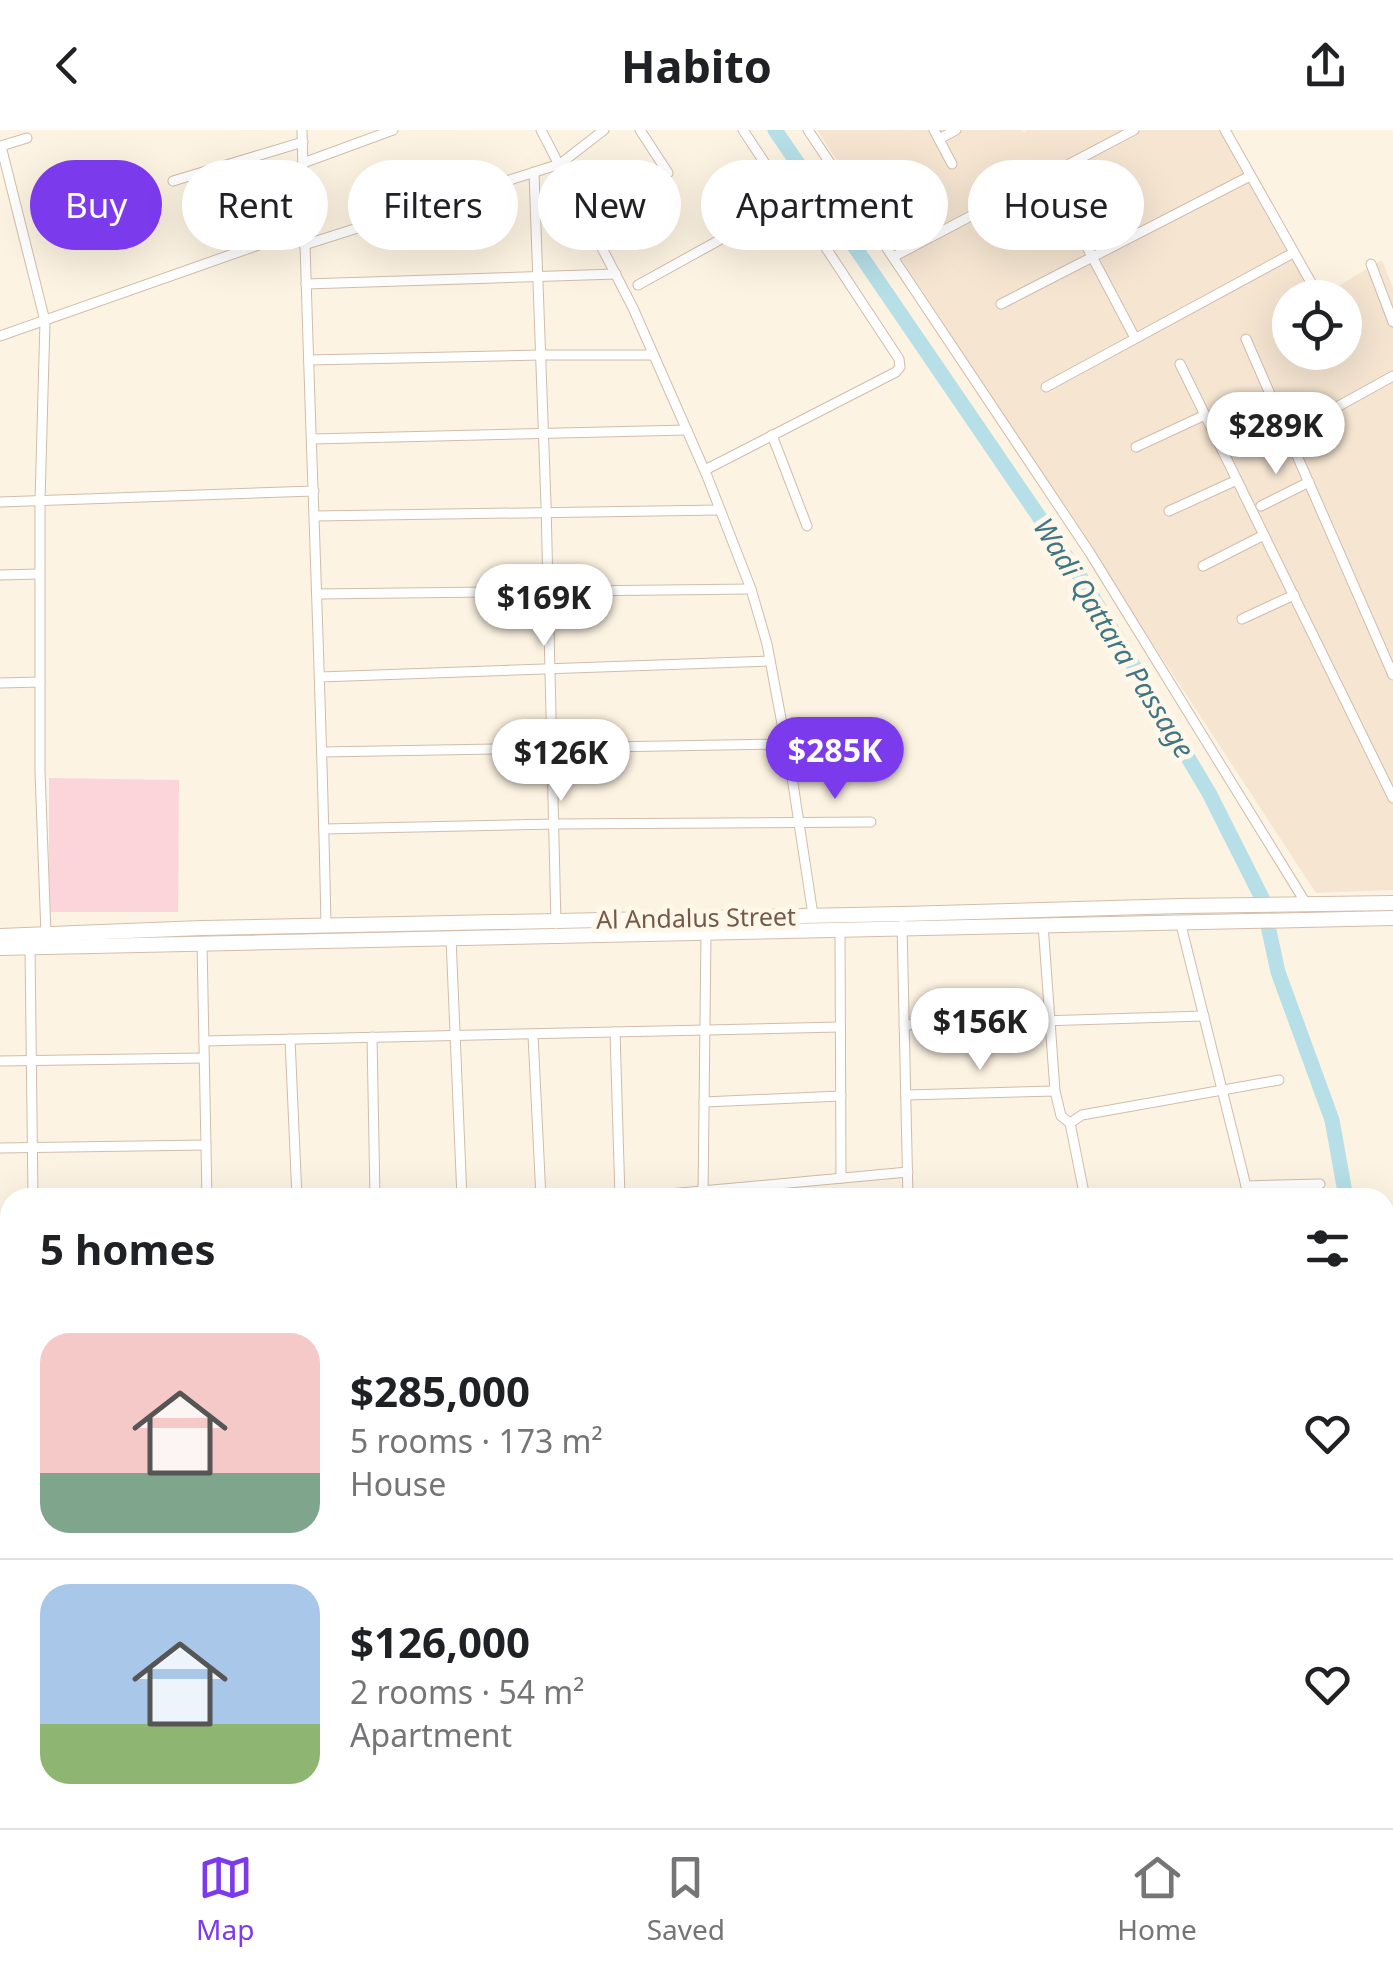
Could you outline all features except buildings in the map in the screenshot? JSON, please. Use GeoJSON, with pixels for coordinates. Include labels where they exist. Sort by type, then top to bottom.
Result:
{"type":"FeatureCollection","features":[{"type":"Feature","properties":{"kind":"main road","name":"Al Andalus Street"},"geometry":{"type":"LineString","coordinates":[[1283,912],[1306,905],[1393,903]]}},
{"type":"Feature","properties":{"kind":"main road","name":"Al Andalus Street"},"geometry":{"type":"LineString","coordinates":[[0,936],[47,941],[202,943],[326,932],[450,938],[556,928],[706,933],[840,929],[1077,908],[1393,918]]}},
{"type":"Feature","properties":{"kind":"main road","name":"Al Andalus Street"},"geometry":{"type":"LineString","coordinates":[[0,948],[30,948],[47,941],[556,928],[813,915],[1043,924],[1180,921],[1254,913]]}},
{"type":"Feature","properties":{"kind":"street"},"geometry":{"type":"LineString","coordinates":[[302,130],[302,160]]}},
{"type":"Feature","properties":{"kind":"street"},"geometry":{"type":"LineString","coordinates":[[310,160],[392,130]]}},
{"type":"Feature","properties":{"kind":"street"},"geometry":{"type":"LineString","coordinates":[[541,130],[558,160]]}},
{"type":"Feature","properties":{"kind":"street"},"geometry":{"type":"LineString","coordinates":[[565,160],[604,130]]}},
{"type":"Feature","properties":{"kind":"street"},"geometry":{"type":"LineString","coordinates":[[640,130],[660,160]]}},
{"type":"Feature","properties":{"kind":"street"},"geometry":{"type":"LineString","coordinates":[[742,130],[762,160]]}},
{"type":"Feature","properties":{"kind":"street"},"geometry":{"type":"LineString","coordinates":[[808,130],[1090,553],[1306,905]]}},
{"type":"Feature","properties":{"kind":"street"},"geometry":{"type":"LineString","coordinates":[[952,164],[937,134],[956,130]]}},
{"type":"Feature","properties":{"kind":"street"},"geometry":{"type":"LineString","coordinates":[[1077,160],[1134,130]]}},
{"type":"Feature","properties":{"kind":"street"},"geometry":{"type":"LineString","coordinates":[[1225,130],[1309,280]]}},
{"type":"Feature","properties":{"kind":"street"},"geometry":{"type":"LineString","coordinates":[[28,138],[0,144],[45,321],[40,771],[47,941]]}},
{"type":"Feature","properties":{"kind":"street"},"geometry":{"type":"LineString","coordinates":[[172,181],[303,142]]}},
{"type":"Feature","properties":{"kind":"street"},"geometry":{"type":"LineString","coordinates":[[328,237],[538,171]]}},
{"type":"Feature","properties":{"kind":"street"},"geometry":{"type":"LineString","coordinates":[[534,172],[556,928]]}},
{"type":"Feature","properties":{"kind":"street"},"geometry":{"type":"LineString","coordinates":[[1000,304],[1250,176]]}},
{"type":"Feature","properties":{"kind":"street"},"geometry":{"type":"LineString","coordinates":[[893,257],[968,218]]}},
{"type":"Feature","properties":{"kind":"street"},"geometry":{"type":"LineString","coordinates":[[0,336],[245,250]]}},
{"type":"Feature","properties":{"kind":"street"},"geometry":{"type":"LineString","coordinates":[[304,250],[326,932]]}},
{"type":"Feature","properties":{"kind":"street"},"geometry":{"type":"LineString","coordinates":[[604,250],[705,470],[751,589],[770,661],[813,915]]}},
{"type":"Feature","properties":{"kind":"street"},"geometry":{"type":"LineString","coordinates":[[638,285],[701,250]]}},
{"type":"Feature","properties":{"kind":"street"},"geometry":{"type":"LineString","coordinates":[[705,470],[900,367],[900,360],[827,250]]}},
{"type":"Feature","properties":{"kind":"street"},"geometry":{"type":"LineString","coordinates":[[1088,250],[1135,338]]}},
{"type":"Feature","properties":{"kind":"street"},"geometry":{"type":"LineString","coordinates":[[1046,388],[1293,253]]}},
{"type":"Feature","properties":{"kind":"street"},"geometry":{"type":"LineString","coordinates":[[1371,264],[1393,322]]}},
{"type":"Feature","properties":{"kind":"street"},"geometry":{"type":"LineString","coordinates":[[306,284],[616,274]]}},
{"type":"Feature","properties":{"kind":"street"},"geometry":{"type":"LineString","coordinates":[[1246,339],[1393,675]]}},
{"type":"Feature","properties":{"kind":"street"},"geometry":{"type":"LineString","coordinates":[[309,360],[654,355]]}},
{"type":"Feature","properties":{"kind":"street"},"geometry":{"type":"LineString","coordinates":[[1180,364],[1393,798]]}},
{"type":"Feature","properties":{"kind":"street"},"geometry":{"type":"LineString","coordinates":[[1288,434],[1393,376]]}},
{"type":"Feature","properties":{"kind":"street"},"geometry":{"type":"LineString","coordinates":[[1227,433],[1275,404]]}},
{"type":"Feature","properties":{"kind":"street"},"geometry":{"type":"LineString","coordinates":[[1136,447],[1204,414]]}},
{"type":"Feature","properties":{"kind":"street"},"geometry":{"type":"LineString","coordinates":[[312,439],[687,430]]}},
{"type":"Feature","properties":{"kind":"street"},"geometry":{"type":"LineString","coordinates":[[772,436],[807,526]]}},
{"type":"Feature","properties":{"kind":"street"},"geometry":{"type":"LineString","coordinates":[[1169,511],[1237,480]]}},
{"type":"Feature","properties":{"kind":"street"},"geometry":{"type":"LineString","coordinates":[[1260,506],[1309,482]]}},
{"type":"Feature","properties":{"kind":"street"},"geometry":{"type":"LineString","coordinates":[[0,502],[314,491]]}},
{"type":"Feature","properties":{"kind":"street"},"geometry":{"type":"LineString","coordinates":[[315,516],[720,510]]}},
{"type":"Feature","properties":{"kind":"street"},"geometry":{"type":"LineString","coordinates":[[1203,566],[1264,535]]}},
{"type":"Feature","properties":{"kind":"street"},"geometry":{"type":"LineString","coordinates":[[0,576],[40,574]]}},
{"type":"Feature","properties":{"kind":"street"},"geometry":{"type":"LineString","coordinates":[[317,594],[751,589]]}},
{"type":"Feature","properties":{"kind":"street"},"geometry":{"type":"LineString","coordinates":[[1242,619],[1294,595]]}},
{"type":"Feature","properties":{"kind":"street"},"geometry":{"type":"LineString","coordinates":[[320,677],[770,661]]}},
{"type":"Feature","properties":{"kind":"street"},"geometry":{"type":"LineString","coordinates":[[0,683],[40,682]]}},
{"type":"Feature","properties":{"kind":"street"},"geometry":{"type":"LineString","coordinates":[[322,752],[866,746]]}},
{"type":"Feature","properties":{"kind":"street"},"geometry":{"type":"LineString","coordinates":[[324,829],[871,822]]}},
{"type":"Feature","properties":{"kind":"street"},"geometry":{"type":"LineString","coordinates":[[902,921],[908,1188]]}},
{"type":"Feature","properties":{"kind":"street"},"geometry":{"type":"LineString","coordinates":[[1180,921],[1246,1186],[1320,1184]]}},
{"type":"Feature","properties":{"kind":"street"},"geometry":{"type":"LineString","coordinates":[[1043,924],[1055,1090],[1061,1116],[1070,1123],[1083,1188]]}},
{"type":"Feature","properties":{"kind":"street"},"geometry":{"type":"LineString","coordinates":[[840,929],[841,1178]]}},
{"type":"Feature","properties":{"kind":"street"},"geometry":{"type":"LineString","coordinates":[[703,1188],[706,933]]}},
{"type":"Feature","properties":{"kind":"street"},"geometry":{"type":"LineString","coordinates":[[450,938],[462,1188]]}},
{"type":"Feature","properties":{"kind":"street"},"geometry":{"type":"LineString","coordinates":[[202,943],[207,1188]]}},
{"type":"Feature","properties":{"kind":"street"},"geometry":{"type":"LineString","coordinates":[[30,948],[33,1188]]}},
{"type":"Feature","properties":{"kind":"street"},"geometry":{"type":"LineString","coordinates":[[904,1025],[1204,1016]]}},
{"type":"Feature","properties":{"kind":"street"},"geometry":{"type":"LineString","coordinates":[[204,1041],[840,1027]]}},
{"type":"Feature","properties":{"kind":"street"},"geometry":{"type":"LineString","coordinates":[[615,1032],[622,1188]]}},
{"type":"Feature","properties":{"kind":"street"},"geometry":{"type":"LineString","coordinates":[[533,1035],[541,1188]]}},
{"type":"Feature","properties":{"kind":"street"},"geometry":{"type":"LineString","coordinates":[[372,1037],[375,1188]]}},
{"type":"Feature","properties":{"kind":"street"},"geometry":{"type":"LineString","coordinates":[[290,1039],[297,1188]]}},
{"type":"Feature","properties":{"kind":"street"},"geometry":{"type":"LineString","coordinates":[[0,1061],[204,1058]]}},
{"type":"Feature","properties":{"kind":"street"},"geometry":{"type":"LineString","coordinates":[[1070,1123],[1082,1115],[1279,1080]]}},
{"type":"Feature","properties":{"kind":"street"},"geometry":{"type":"LineString","coordinates":[[906,1095],[1055,1090]]}},
{"type":"Feature","properties":{"kind":"street"},"geometry":{"type":"LineString","coordinates":[[704,1102],[841,1096]]}},
{"type":"Feature","properties":{"kind":"street"},"geometry":{"type":"LineString","coordinates":[[0,1148],[206,1145]]}},
{"type":"Feature","properties":{"kind":"street"},"geometry":{"type":"LineString","coordinates":[[755,1188],[908,1172]]}},
{"type":"Feature","properties":{"kind":"shaded area"},"geometry":{"type":"Polygon","coordinates":[[[817,130],[1228,130],[1303,280],[1272,280],[1272,370],[1362,370],[1362,280],[1348,280],[1382,260],[1393,288],[1393,890],[1316,893],[895,250],[948,250],[948,160],[837,160],[817,130]]]}},
{"type":"Feature","properties":{"kind":"shaded area"},"geometry":{"type":"Polygon","coordinates":[[[49,778],[179,780],[178,912],[49,912],[49,778]]]}},
{"type":"Feature","properties":{"kind":"waterway","name":"Wadi Qattara Passage"},"geometry":{"type":"LineString","coordinates":[[775,130],[1085,584],[1209,793],[1262,898],[1278,972],[1332,1120],[1344,1188]]}}]}
